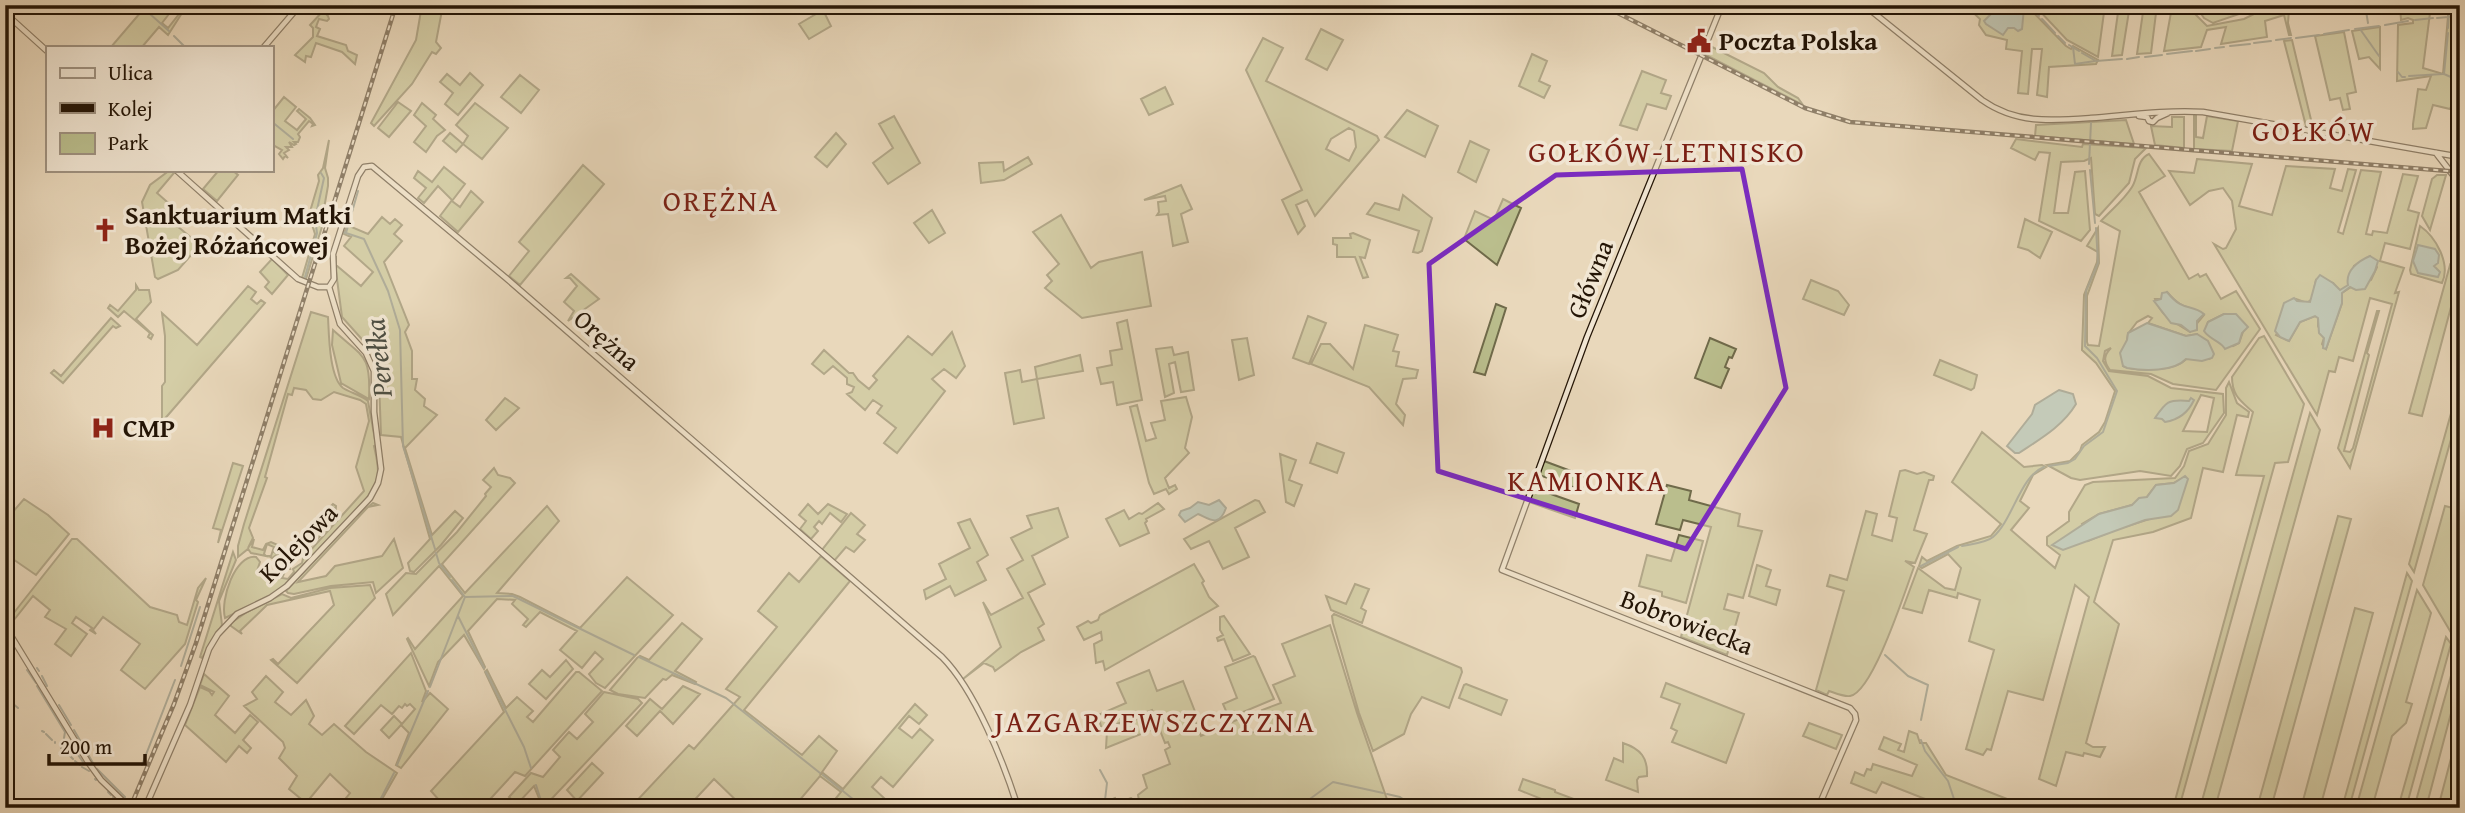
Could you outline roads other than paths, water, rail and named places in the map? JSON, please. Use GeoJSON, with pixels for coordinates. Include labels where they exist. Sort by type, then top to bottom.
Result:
{"type":"FeatureCollection","features":[{"type":"Feature","properties":{"kind":"street"},"geometry":{"type":"LineString","coordinates":[[265,46],[300,5]]}},
{"type":"Feature","properties":{"kind":"street","name":"Główna"},"geometry":{"type":"LineString","coordinates":[[1502,570],[1587,337],[1722,5]]}},
{"type":"Feature","properties":{"kind":"street"},"geometry":{"type":"LineString","coordinates":[[1864,5],[1982,100],[2007,114],[2042,121],[2168,113],[2217,114],[2460,157]]}},
{"type":"Feature","properties":{"kind":"street"},"geometry":{"type":"LineString","coordinates":[[5,13],[46,50]]}},
{"type":"Feature","properties":{"kind":"street"},"geometry":{"type":"LineString","coordinates":[[2436,153],[2460,184]]}},
{"type":"Feature","properties":{"kind":"street","name":"Orężna"},"geometry":{"type":"LineString","coordinates":[[329,287],[334,279],[332,260],[360,171],[367,166],[375,167],[942,657],[950,665],[983,719],[1018,808]]}},
{"type":"Feature","properties":{"kind":"street"},"geometry":{"type":"LineString","coordinates":[[178,172],[298,279],[322,288],[329,287]]}},
{"type":"Feature","properties":{"kind":"street","name":"Kolejowa"},"geometry":{"type":"LineString","coordinates":[[145,808],[190,705],[209,649],[218,634],[237,614],[270,598],[287,586],[370,498],[378,483],[381,464],[373,412],[373,365],[340,324],[329,287]]}},
{"type":"Feature","properties":{"kind":"street","name":"Bobrowiecka"},"geometry":{"type":"LineString","coordinates":[[1502,570],[1850,708],[1856,720],[1818,808]]}},
{"type":"Feature","properties":{"kind":"street"},"geometry":{"type":"LineString","coordinates":[[5,626],[88,762],[107,786],[130,808]]}},
{"type":"Feature","properties":{"kind":"water"},"geometry":{"type":"Polygon","coordinates":[[[2000,5],[2021,5],[2024,8],[2022,29],[2018,31],[2008,28],[2003,35],[1986,24],[1984,21],[2000,5]]]}},
{"type":"Feature","properties":{"kind":"water"},"geometry":{"type":"Polygon","coordinates":[[[2418,245],[2435,249],[2439,255],[2438,263],[2434,266],[2440,272],[2438,277],[2418,273],[2413,261],[2418,245]]]}},
{"type":"Feature","properties":{"kind":"water"},"geometry":{"type":"Polygon","coordinates":[[[2370,256],[2378,261],[2375,271],[2365,289],[2356,290],[2350,287],[2342,293],[2342,303],[2326,349],[2323,348],[2324,338],[2319,333],[2318,318],[2315,316],[2300,322],[2289,341],[2280,337],[2275,331],[2284,303],[2294,298],[2297,301],[2310,302],[2320,275],[2340,290],[2348,285],[2348,275],[2353,267],[2370,256]]]}},
{"type":"Feature","properties":{"kind":"water"},"geometry":{"type":"Polygon","coordinates":[[[2167,292],[2178,303],[2204,314],[2197,321],[2197,330],[2190,332],[2181,325],[2171,323],[2154,301],[2161,299],[2162,293],[2167,292]]]}},
{"type":"Feature","properties":{"kind":"water"},"geometry":{"type":"Polygon","coordinates":[[[2224,314],[2236,314],[2248,327],[2242,333],[2239,343],[2225,349],[2204,331],[2208,322],[2224,314]]]}},
{"type":"Feature","properties":{"kind":"water"},"geometry":{"type":"Polygon","coordinates":[[[2147,323],[2186,336],[2197,334],[2208,341],[2214,354],[2212,358],[2202,361],[2186,359],[2174,366],[2158,370],[2123,366],[2120,353],[2128,333],[2147,323]]]}},
{"type":"Feature","properties":{"kind":"water"},"geometry":{"type":"Polygon","coordinates":[[[2059,390],[2073,394],[2076,404],[2071,412],[2050,432],[2015,453],[2007,446],[2032,414],[2035,405],[2059,390]]]}},
{"type":"Feature","properties":{"kind":"water"},"geometry":{"type":"Polygon","coordinates":[[[2191,398],[2194,400],[2192,405],[2178,418],[2165,422],[2155,418],[2168,403],[2189,401],[2191,398]]]}},
{"type":"Feature","properties":{"kind":"water"},"geometry":{"type":"Polygon","coordinates":[[[2185,476],[2188,479],[2178,510],[2171,516],[2145,520],[2063,550],[2052,545],[2099,514],[2132,505],[2139,498],[2147,497],[2156,485],[2174,483],[2185,476]]]}},
{"type":"Feature","properties":{"kind":"water"},"geometry":{"type":"Polygon","coordinates":[[[1219,500],[1226,508],[1217,520],[1210,520],[1198,514],[1185,522],[1179,515],[1181,511],[1198,502],[1209,505],[1219,500]]]}},
{"type":"Feature","properties":{"kind":"waterway","name":"Perełka"},"geometry":{"type":"LineString","coordinates":[[140,5],[169,31]]}},
{"type":"Feature","properties":{"kind":"waterway"},"geometry":{"type":"LineString","coordinates":[[2028,5],[2039,16]]}},
{"type":"Feature","properties":{"kind":"waterway"},"geometry":{"type":"LineString","coordinates":[[2365,5],[2368,23]]}},
{"type":"Feature","properties":{"kind":"waterway"},"geometry":{"type":"LineString","coordinates":[[2448,28],[2449,5]]}},
{"type":"Feature","properties":{"kind":"waterway"},"geometry":{"type":"LineString","coordinates":[[2437,18],[2460,16]]}},
{"type":"Feature","properties":{"kind":"waterway"},"geometry":{"type":"LineString","coordinates":[[2415,20],[2433,18]]}},
{"type":"Feature","properties":{"kind":"waterway"},"geometry":{"type":"LineString","coordinates":[[2042,19],[2055,33]]}},
{"type":"Feature","properties":{"kind":"waterway"},"geometry":{"type":"LineString","coordinates":[[2385,25],[2408,21]]}},
{"type":"Feature","properties":{"kind":"waterway"},"geometry":{"type":"LineString","coordinates":[[2355,29],[2379,26]]}},
{"type":"Feature","properties":{"kind":"waterway"},"geometry":{"type":"LineString","coordinates":[[2360,29],[2379,56]]}},
{"type":"Feature","properties":{"kind":"waterway"},"geometry":{"type":"LineString","coordinates":[[2324,34],[2349,30]]}},
{"type":"Feature","properties":{"kind":"waterway"},"geometry":{"type":"LineString","coordinates":[[2448,33],[2444,74],[2460,81]]}},
{"type":"Feature","properties":{"kind":"waterway"},"geometry":{"type":"LineString","coordinates":[[2296,38],[2319,35]]}},
{"type":"Feature","properties":{"kind":"waterway","name":"Perełka"},"geometry":{"type":"LineString","coordinates":[[174,36],[184,46]]}},
{"type":"Feature","properties":{"kind":"waterway"},"geometry":{"type":"LineString","coordinates":[[2058,36],[2065,43]]}},
{"type":"Feature","properties":{"kind":"waterway"},"geometry":{"type":"LineString","coordinates":[[2276,40],[2291,38]]}},
{"type":"Feature","properties":{"kind":"waterway"},"geometry":{"type":"LineString","coordinates":[[2254,43],[2271,41]]}},
{"type":"Feature","properties":{"kind":"waterway"},"geometry":{"type":"LineString","coordinates":[[2230,46],[2250,44]]}},
{"type":"Feature","properties":{"kind":"waterway"},"geometry":{"type":"LineString","coordinates":[[2069,45],[2079,51]]}},
{"type":"Feature","properties":{"kind":"waterway"},"geometry":{"type":"LineString","coordinates":[[2073,47],[2075,64],[2095,61]]}},
{"type":"Feature","properties":{"kind":"waterway"},"geometry":{"type":"LineString","coordinates":[[2215,48],[2224,47]]}},
{"type":"Feature","properties":{"kind":"waterway"},"geometry":{"type":"LineString","coordinates":[[2196,51],[2210,49]]}},
{"type":"Feature","properties":{"kind":"waterway"},"geometry":{"type":"LineString","coordinates":[[2167,54],[2192,51]]}},
{"type":"Feature","properties":{"kind":"waterway"},"geometry":{"type":"LineString","coordinates":[[2082,53],[2096,61],[2122,59]]}},
{"type":"Feature","properties":{"kind":"waterway"},"geometry":{"type":"LineString","coordinates":[[2145,57],[2162,55]]}},
{"type":"Feature","properties":{"kind":"waterway"},"geometry":{"type":"LineString","coordinates":[[2127,59],[2139,57]]}},
{"type":"Feature","properties":{"kind":"waterway"},"geometry":{"type":"LineString","coordinates":[[2398,72],[2405,77]]}},
{"type":"Feature","properties":{"kind":"waterway"},"geometry":{"type":"LineString","coordinates":[[2409,76],[2443,74]]}},
{"type":"Feature","properties":{"kind":"waterway","name":"Perełka"},"geometry":{"type":"LineString","coordinates":[[273,123],[293,139]]}},
{"type":"Feature","properties":{"kind":"waterway"},"geometry":{"type":"LineString","coordinates":[[2089,164],[2091,123]]}},
{"type":"Feature","properties":{"kind":"waterway"},"geometry":{"type":"LineString","coordinates":[[2090,170],[2095,223]]}},
{"type":"Feature","properties":{"kind":"waterway","name":"Perełka"},"geometry":{"type":"LineString","coordinates":[[305,277],[317,233],[315,219],[324,178],[321,173]]}},
{"type":"Feature","properties":{"kind":"waterway"},"geometry":{"type":"LineString","coordinates":[[346,233],[358,191]]}},
{"type":"Feature","properties":{"kind":"waterway"},"geometry":{"type":"LineString","coordinates":[[2049,466],[2075,459],[2084,446],[2103,432],[2117,391],[2097,358],[2085,346],[2086,291],[2098,263],[2096,228]]}},
{"type":"Feature","properties":{"kind":"waterway","name":"Perełka"},"geometry":{"type":"LineString","coordinates":[[343,232],[364,239],[388,291],[400,330],[403,446],[422,507]]}},
{"type":"Feature","properties":{"kind":"waterway"},"geometry":{"type":"LineString","coordinates":[[1962,546],[1993,537],[2029,479],[2044,467]]}},
{"type":"Feature","properties":{"kind":"waterway","name":"Perełka"},"geometry":{"type":"LineString","coordinates":[[423,510],[435,549]]}},
{"type":"Feature","properties":{"kind":"waterway"},"geometry":{"type":"LineString","coordinates":[[1921,566],[1958,547]]}},
{"type":"Feature","properties":{"kind":"waterway","name":"Perełka"},"geometry":{"type":"LineString","coordinates":[[436,553],[439,563],[450,577]]}},
{"type":"Feature","properties":{"kind":"waterway","name":"Perełka"},"geometry":{"type":"LineString","coordinates":[[452,580],[465,597],[513,596],[634,655]]}},
{"type":"Feature","properties":{"kind":"waterway"},"geometry":{"type":"LineString","coordinates":[[430,687],[465,597]]}},
{"type":"Feature","properties":{"kind":"waterway"},"geometry":{"type":"LineString","coordinates":[[181,666],[200,607]]}},
{"type":"Feature","properties":{"kind":"waterway"},"geometry":{"type":"LineString","coordinates":[[458,616],[484,668]]}},
{"type":"Feature","properties":{"kind":"waterway"},"geometry":{"type":"LineString","coordinates":[[1885,655],[1908,676],[1928,685],[1921,720]]}},
{"type":"Feature","properties":{"kind":"waterway","name":"Perełka"},"geometry":{"type":"LineString","coordinates":[[639,657],[726,698],[820,773]]}},
{"type":"Feature","properties":{"kind":"waterway"},"geometry":{"type":"LineString","coordinates":[[27,670],[36,683]]}},
{"type":"Feature","properties":{"kind":"waterway"},"geometry":{"type":"LineString","coordinates":[[486,672],[524,747],[531,768]]}},
{"type":"Feature","properties":{"kind":"waterway"},"geometry":{"type":"LineString","coordinates":[[42,676],[47,686]]}},
{"type":"Feature","properties":{"kind":"waterway"},"geometry":{"type":"LineString","coordinates":[[142,765],[175,680]]}},
{"type":"Feature","properties":{"kind":"waterway"},"geometry":{"type":"LineString","coordinates":[[37,686],[65,732],[64,738]]}},
{"type":"Feature","properties":{"kind":"waterway"},"geometry":{"type":"LineString","coordinates":[[397,765],[428,691]]}},
{"type":"Feature","properties":{"kind":"waterway"},"geometry":{"type":"LineString","coordinates":[[5,697],[18,708]]}},
{"type":"Feature","properties":{"kind":"waterway"},"geometry":{"type":"LineString","coordinates":[[59,705],[71,725]]}},
{"type":"Feature","properties":{"kind":"waterway"},"geometry":{"type":"LineString","coordinates":[[74,730],[93,763]]}},
{"type":"Feature","properties":{"kind":"waterway"},"geometry":{"type":"LineString","coordinates":[[46,734],[52,740]]}},
{"type":"Feature","properties":{"kind":"waterway"},"geometry":{"type":"LineString","coordinates":[[1921,740],[1925,751],[1948,781],[1957,808]]}},
{"type":"Feature","properties":{"kind":"waterway"},"geometry":{"type":"LineString","coordinates":[[67,742],[71,743],[76,751]]}},
{"type":"Feature","properties":{"kind":"waterway"},"geometry":{"type":"LineString","coordinates":[[61,748],[68,754]]}},
{"type":"Feature","properties":{"kind":"waterway"},"geometry":{"type":"LineString","coordinates":[[76,752],[83,762]]}},
{"type":"Feature","properties":{"kind":"waterway"},"geometry":{"type":"LineString","coordinates":[[70,756],[73,759]]}},
{"type":"Feature","properties":{"kind":"waterway"},"geometry":{"type":"LineString","coordinates":[[75,761],[80,765]]}},
{"type":"Feature","properties":{"kind":"waterway"},"geometry":{"type":"LineString","coordinates":[[82,767],[89,771]]}},
{"type":"Feature","properties":{"kind":"waterway"},"geometry":{"type":"LineString","coordinates":[[97,769],[125,797]]}},
{"type":"Feature","properties":{"kind":"waterway"},"geometry":{"type":"LineString","coordinates":[[1100,770],[1107,783],[1105,800]]}},
{"type":"Feature","properties":{"kind":"waterway"},"geometry":{"type":"LineString","coordinates":[[376,808],[394,773]]}},
{"type":"Feature","properties":{"kind":"waterway","name":"Perełka"},"geometry":{"type":"LineString","coordinates":[[823,775],[864,808]]}},
{"type":"Feature","properties":{"kind":"waterway"},"geometry":{"type":"LineString","coordinates":[[1299,807],[1333,782],[1383,793]]}},
{"type":"Feature","properties":{"kind":"waterway"},"geometry":{"type":"LineString","coordinates":[[536,785],[543,807]]}},
{"type":"Feature","properties":{"kind":"waterway"},"geometry":{"type":"LineString","coordinates":[[108,792],[111,795]]}},
{"type":"Feature","properties":{"kind":"waterway"},"geometry":{"type":"LineString","coordinates":[[1387,794],[1400,797],[1413,806]]}},
{"type":"Feature","properties":{"kind":"waterway"},"geometry":{"type":"LineString","coordinates":[[116,800],[120,803]]}},
{"type":"Feature","properties":{"kind":"waterway"},"geometry":{"type":"LineString","coordinates":[[1104,803],[1104,808]]}},
{"type":"Feature","properties":{"kind":"railway"},"geometry":{"type":"LineString","coordinates":[[130,808],[174,704],[196,643],[396,5]]}},
{"type":"Feature","properties":{"kind":"railway"},"geometry":{"type":"LineString","coordinates":[[1602,5],[1805,108],[1850,122],[2460,172]]}},
{"type":"Feature","properties":{"kind":"place","name":"Poczta Polska"},"geometry":{"type":"Point","coordinates":[1699,41]}},
{"type":"Feature","properties":{"kind":"place","name":"Sanktuarium Matki Bożej Różańcowej"},"geometry":{"type":"Point","coordinates":[105,230]}},
{"type":"Feature","properties":{"kind":"place","name":"CMP"},"geometry":{"type":"Point","coordinates":[103,428]}},
{"type":"Feature","properties":{"kind":"district","name":"GOŁKÓW"},"geometry":{"type":"Point","coordinates":[2314,131]}},
{"type":"Feature","properties":{"kind":"district","name":"GOŁKÓW-LETNISKO"},"geometry":{"type":"Point","coordinates":[1667,152]}},
{"type":"Feature","properties":{"kind":"district","name":"ORĘŻNA"},"geometry":{"type":"Point","coordinates":[721,201]}},
{"type":"Feature","properties":{"kind":"district","name":"KAMIONKA"},"geometry":{"type":"Point","coordinates":[1587,481]}},
{"type":"Feature","properties":{"kind":"district","name":"JAZGARZEWSZCZYZNA"},"geometry":{"type":"Point","coordinates":[1155,722]}}]}
